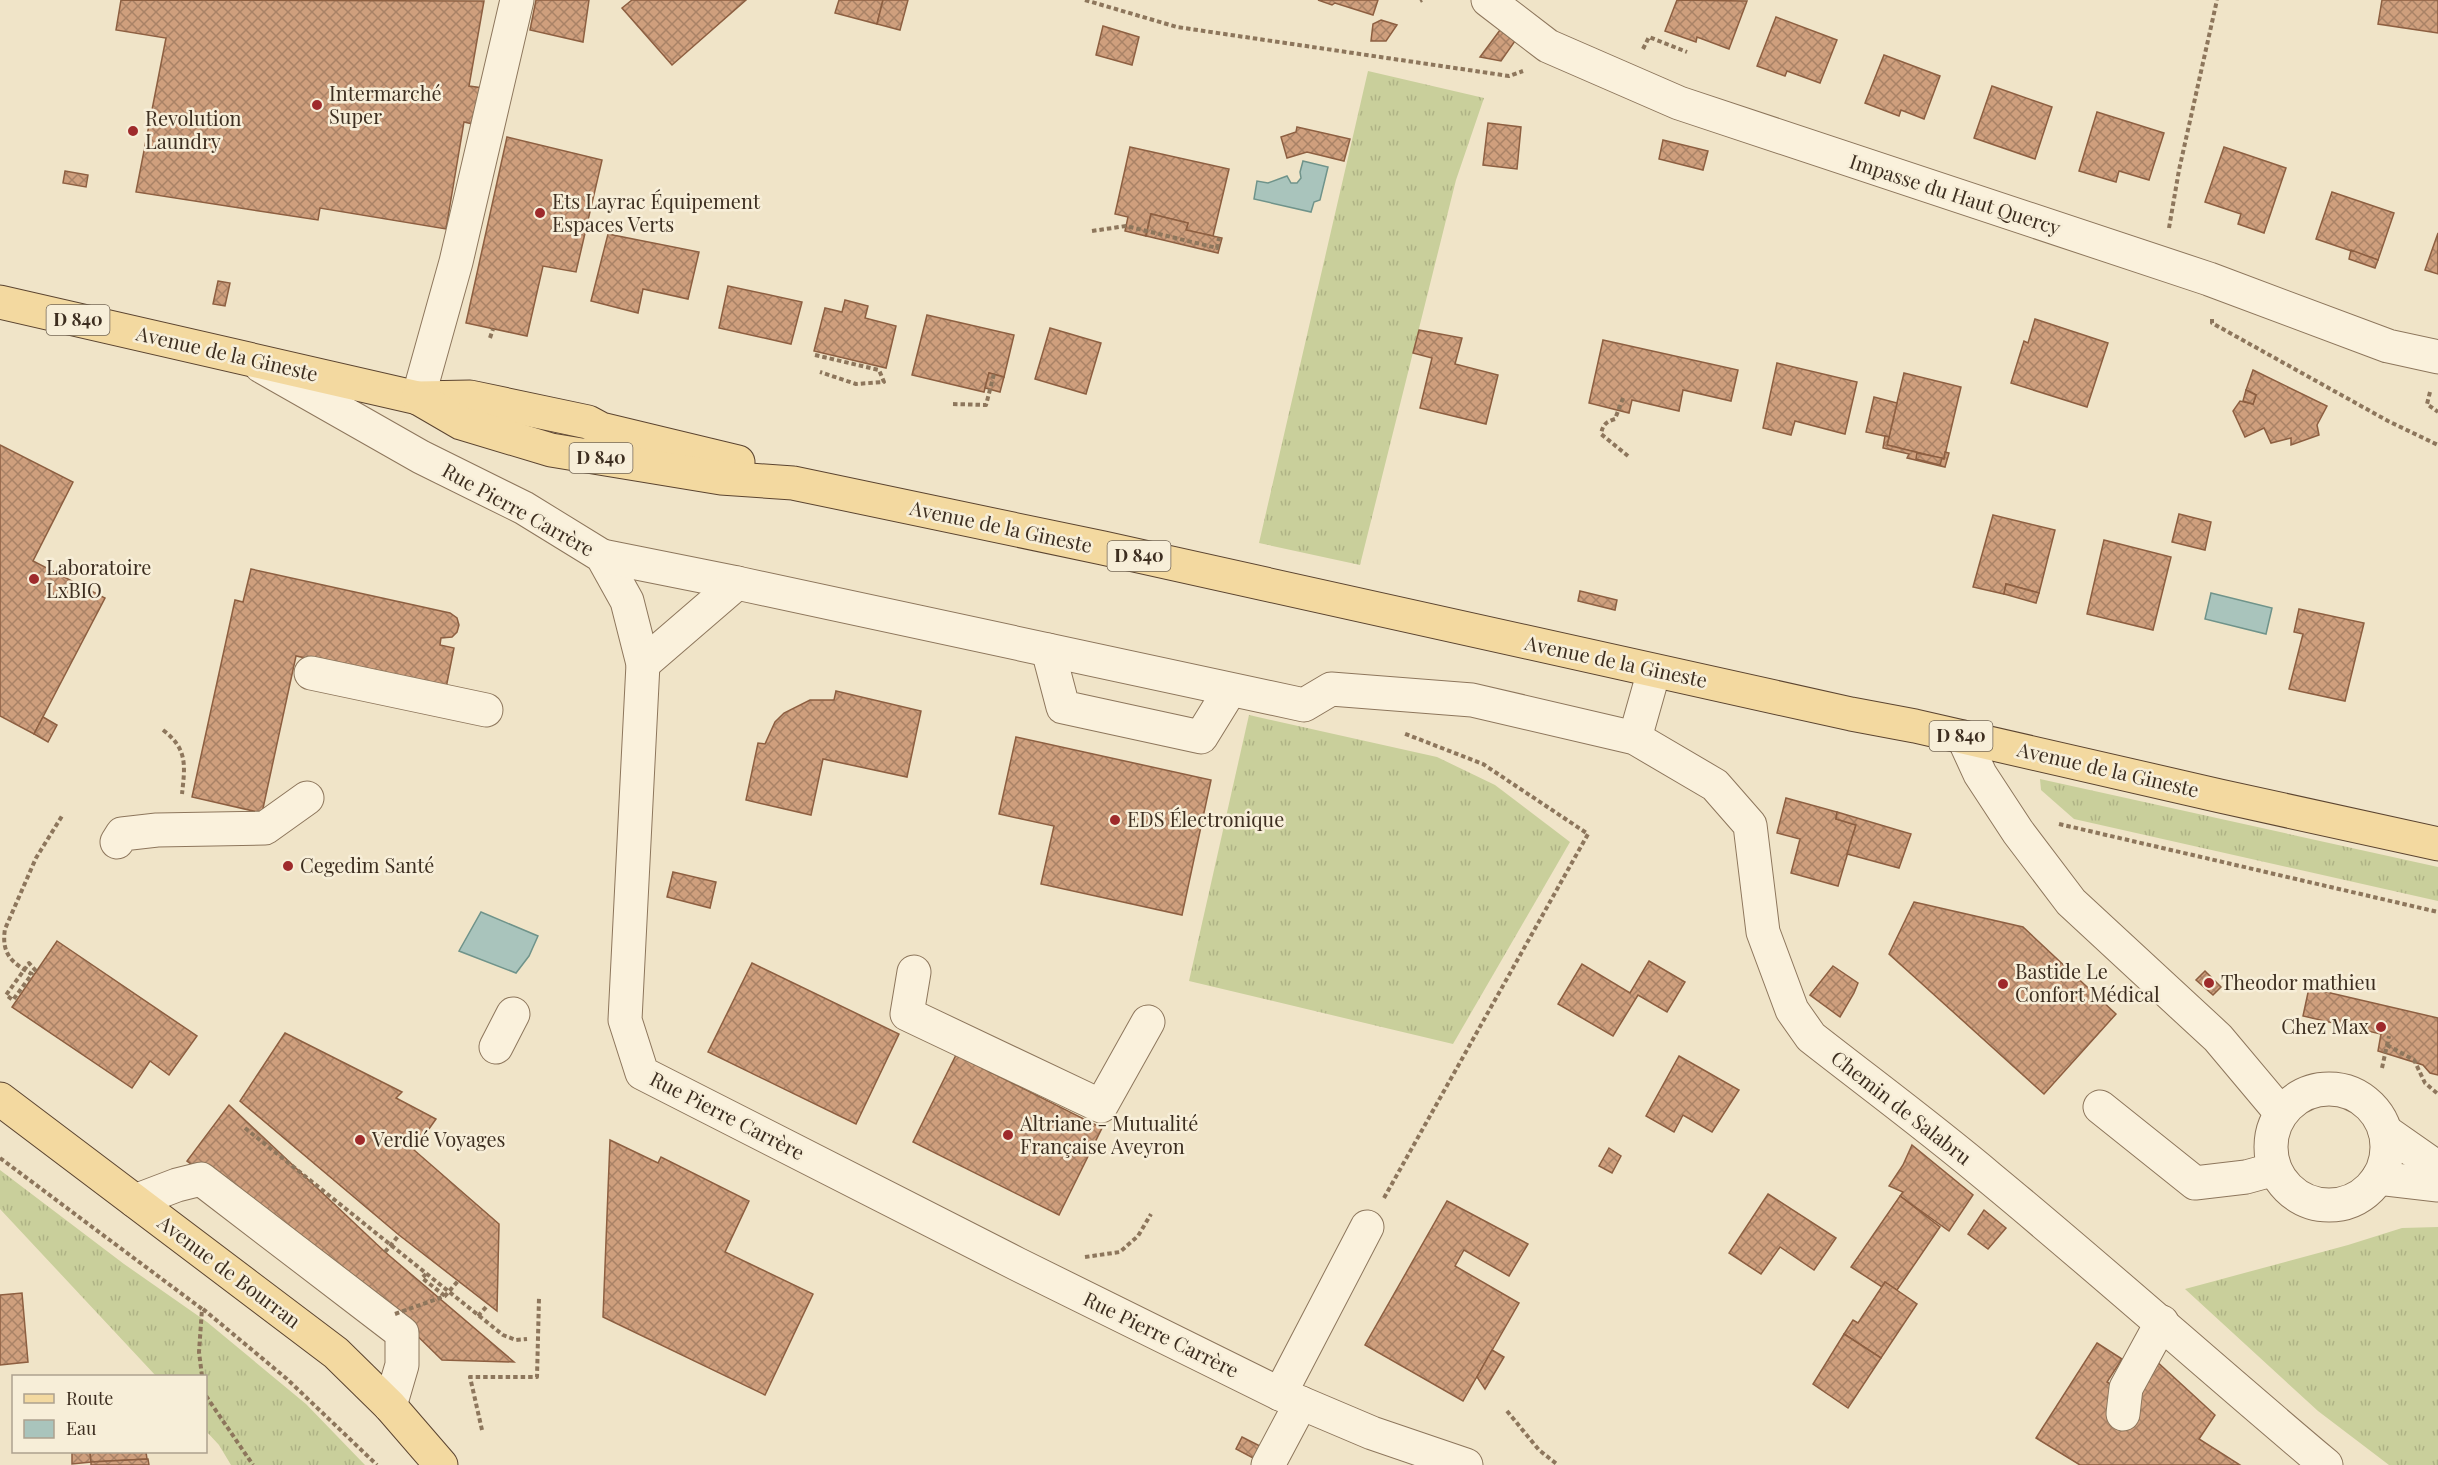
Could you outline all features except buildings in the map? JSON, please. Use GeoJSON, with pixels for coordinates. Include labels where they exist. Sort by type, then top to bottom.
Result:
{"type":"FeatureCollection","features":[{"type":"Feature","properties":{"kind":"main road","name":"Avenue de la Gineste"},"geometry":{"type":"LineString","coordinates":[[0,302],[418,398],[470,397],[588,422],[601,429],[726,457],[793,483],[1103,548],[2438,844]]}},
{"type":"Feature","properties":{"kind":"main road","name":"Avenue de Bourran"},"geometry":{"type":"LineString","coordinates":[[0,1099],[336,1353],[390,1406],[441,1465]]}},
{"type":"Feature","properties":{"kind":"street"},"geometry":{"type":"LineString","coordinates":[[418,398],[456,262],[517,0]]}},
{"type":"Feature","properties":{"kind":"street","name":"Impasse du Haut Quercy"},"geometry":{"type":"LineString","coordinates":[[1488,0],[1548,46],[1678,103],[2209,279],[2388,346],[2438,357]]}},
{"type":"Feature","properties":{"kind":"street","name":"Rue Pierre Carrère"},"geometry":{"type":"LineString","coordinates":[[243,357],[421,457],[524,508],[602,556],[627,601],[643,664],[625,1020],[642,1073],[1017,1264],[1290,1398],[1372,1433],[1466,1465]]}},
{"type":"Feature","properties":{"kind":"street","name":"Chemin de Salabru"},"geometry":{"type":"LineString","coordinates":[[602,556],[1304,705],[1331,689],[1472,700],[1635,738],[1715,784],[1750,825],[1763,932],[1792,1011],[1811,1037],[1988,1176],[2162,1322],[2202,1360],[2325,1465]]}},
{"type":"Feature","properties":{"kind":"street"},"geometry":{"type":"LineString","coordinates":[[643,664],[737,583]]}},
{"type":"Feature","properties":{"kind":"street"},"geometry":{"type":"LineString","coordinates":[[1048,650],[1063,707],[1201,737],[1230,690]]}},
{"type":"Feature","properties":{"kind":"street"},"geometry":{"type":"LineString","coordinates":[[1635,738],[1654,671]]}},
{"type":"Feature","properties":{"kind":"street"},"geometry":{"type":"LineString","coordinates":[[311,673],[486,710]]}},
{"type":"Feature","properties":{"kind":"street"},"geometry":{"type":"LineString","coordinates":[[1963,737],[1980,774],[2018,832],[2071,902],[2218,1038],[2281,1113]]}},
{"type":"Feature","properties":{"kind":"street"},"geometry":{"type":"LineString","coordinates":[[117,842],[122,834],[157,830],[265,828],[307,798]]}},
{"type":"Feature","properties":{"kind":"street"},"geometry":{"type":"LineString","coordinates":[[914,972],[907,1014],[1101,1106],[1148,1022]]}},
{"type":"Feature","properties":{"kind":"street"},"geometry":{"type":"LineString","coordinates":[[496,1047],[513,1014]]}},
{"type":"Feature","properties":{"kind":"street"},"geometry":{"type":"LineString","coordinates":[[2329,1089],[2348,1092],[2364,1101],[2377,1114],[2385,1131],[2387,1147],[2385,1163],[2378,1178],[2366,1191],[2350,1201],[2333,1204],[2315,1202],[2298,1196],[2285,1184],[2276,1169],[2271,1150],[2273,1131],[2281,1113],[2294,1100],[2311,1092],[2329,1089]]}},
{"type":"Feature","properties":{"kind":"street"},"geometry":{"type":"LineString","coordinates":[[2100,1107],[2195,1183],[2246,1177],[2276,1169]]}},
{"type":"Feature","properties":{"kind":"street"},"geometry":{"type":"LineString","coordinates":[[2385,1131],[2438,1168]]}},
{"type":"Feature","properties":{"kind":"street"},"geometry":{"type":"LineString","coordinates":[[2378,1178],[2438,1185]]}},
{"type":"Feature","properties":{"kind":"street"},"geometry":{"type":"LineString","coordinates":[[135,1201],[177,1185],[201,1179],[402,1333],[402,1365],[390,1406]]}},
{"type":"Feature","properties":{"kind":"street"},"geometry":{"type":"LineString","coordinates":[[1268,1465],[1290,1398],[1367,1227]]}},
{"type":"Feature","properties":{"kind":"street"},"geometry":{"type":"LineString","coordinates":[[2123,1414],[2126,1388],[2162,1322]]}},
{"type":"Feature","properties":{"kind":"path"},"geometry":{"type":"LineString","coordinates":[[1085,0],[1177,27],[1509,76],[1524,71],[1548,46]]}},
{"type":"Feature","properties":{"kind":"path"},"geometry":{"type":"LineString","coordinates":[[2163,264],[2179,170],[2217,0]]}},
{"type":"Feature","properties":{"kind":"path"},"geometry":{"type":"LineString","coordinates":[[1642,52],[1649,37],[1687,52]]}},
{"type":"Feature","properties":{"kind":"path"},"geometry":{"type":"LineString","coordinates":[[1092,231],[1126,226],[1217,248],[1219,238]]}},
{"type":"Feature","properties":{"kind":"path"},"geometry":{"type":"LineString","coordinates":[[2209,279],[2212,323],[2388,421],[2438,445]]}},
{"type":"Feature","properties":{"kind":"path"},"geometry":{"type":"LineString","coordinates":[[490,338],[493,329]]}},
{"type":"Feature","properties":{"kind":"path"},"geometry":{"type":"LineString","coordinates":[[815,355],[879,370],[884,382],[856,384],[820,372]]}},
{"type":"Feature","properties":{"kind":"path"},"geometry":{"type":"LineString","coordinates":[[953,404],[986,405],[994,374]]}},
{"type":"Feature","properties":{"kind":"path"},"geometry":{"type":"LineString","coordinates":[[1623,398],[1615,419],[1607,421],[1602,426],[1601,434],[1628,456]]}},
{"type":"Feature","properties":{"kind":"path"},"geometry":{"type":"LineString","coordinates":[[163,730],[174,738],[185,763],[182,796]]}},
{"type":"Feature","properties":{"kind":"path"},"geometry":{"type":"LineString","coordinates":[[1367,1227],[1588,834],[1483,764],[1401,732]]}},
{"type":"Feature","properties":{"kind":"path"},"geometry":{"type":"LineString","coordinates":[[36,971],[28,963],[27,966],[21,974],[15,982],[6,995],[13,1000],[32,974],[24,970],[16,965],[6,955],[3,940],[5,929],[36,858],[62,816]]}},
{"type":"Feature","properties":{"kind":"path"},"geometry":{"type":"LineString","coordinates":[[2018,832],[2057,824],[2438,912]]}},
{"type":"Feature","properties":{"kind":"path"},"geometry":{"type":"LineString","coordinates":[[2382,1068],[2389,1036]]}},
{"type":"Feature","properties":{"kind":"path"},"geometry":{"type":"LineString","coordinates":[[2386,1045],[2414,1060],[2425,1083],[2438,1093]]}},
{"type":"Feature","properties":{"kind":"path"},"geometry":{"type":"LineString","coordinates":[[245,1128],[503,1335],[516,1340],[527,1339]]}},
{"type":"Feature","properties":{"kind":"path"},"geometry":{"type":"LineString","coordinates":[[0,1158],[202,1309],[287,1379],[377,1465]]}},
{"type":"Feature","properties":{"kind":"path"},"geometry":{"type":"LineString","coordinates":[[1077,1258],[1119,1252],[1138,1236],[1151,1214]]}},
{"type":"Feature","properties":{"kind":"path"},"geometry":{"type":"LineString","coordinates":[[385,1252],[399,1235]]}},
{"type":"Feature","properties":{"kind":"path"},"geometry":{"type":"LineString","coordinates":[[426,1274],[422,1278],[445,1296]]}},
{"type":"Feature","properties":{"kind":"path"},"geometry":{"type":"LineString","coordinates":[[395,1314],[445,1296],[458,1281]]}},
{"type":"Feature","properties":{"kind":"path"},"geometry":{"type":"LineString","coordinates":[[482,1430],[470,1377],[537,1377],[539,1298]]}},
{"type":"Feature","properties":{"kind":"path"},"geometry":{"type":"LineString","coordinates":[[478,1316],[488,1305]]}},
{"type":"Feature","properties":{"kind":"path"},"geometry":{"type":"LineString","coordinates":[[202,1309],[199,1352],[202,1375]]}},
{"type":"Feature","properties":{"kind":"path"},"geometry":{"type":"LineString","coordinates":[[207,1397],[253,1465]]}},
{"type":"Feature","properties":{"kind":"path"},"geometry":{"type":"LineString","coordinates":[[1507,1411],[1539,1450],[1558,1465]]}},
{"type":"Feature","properties":{"kind":"green space"},"geometry":{"type":"Polygon","coordinates":[[[1368,71],[1484,98],[1456,180],[1360,565],[1259,543],[1368,71]]]}},
{"type":"Feature","properties":{"kind":"green space"},"geometry":{"type":"Polygon","coordinates":[[[1249,715],[1437,757],[1495,785],[1570,842],[1453,1044],[1189,981],[1249,715]]]}},
{"type":"Feature","properties":{"kind":"green space"},"geometry":{"type":"Polygon","coordinates":[[[2040,779],[2438,867],[2438,901],[2074,819],[2041,790],[2040,779]]]}},
{"type":"Feature","properties":{"kind":"green space"},"geometry":{"type":"Polygon","coordinates":[[[0,1170],[124,1264],[207,1322],[306,1404],[365,1465],[231,1465],[219,1445],[207,1432],[207,1375],[155,1375],[0,1209],[0,1170]]]}},
{"type":"Feature","properties":{"kind":"green space"},"geometry":{"type":"Polygon","coordinates":[[[2438,1227],[2438,1465],[2389,1465],[2318,1411],[2185,1289],[2402,1228],[2438,1227]]]}},
{"type":"Feature","properties":{"kind":"water"},"geometry":{"type":"Polygon","coordinates":[[[1303,161],[1328,167],[1320,200],[1314,202],[1311,212],[1254,199],[1257,181],[1268,183],[1287,176],[1291,183],[1297,183],[1301,178],[1303,161]]]}},
{"type":"Feature","properties":{"kind":"water"},"geometry":{"type":"Polygon","coordinates":[[[2211,593],[2272,608],[2266,634],[2205,619],[2211,593]]]}},
{"type":"Feature","properties":{"kind":"water"},"geometry":{"type":"Polygon","coordinates":[[[481,912],[538,936],[529,956],[516,973],[459,951],[481,912]]]}},
{"type":"Feature","properties":{"kind":"place","name":"Intermarché Super"},"geometry":{"type":"Point","coordinates":[317,105]}},
{"type":"Feature","properties":{"kind":"place","name":"Revolution Laundry"},"geometry":{"type":"Point","coordinates":[133,131]}},
{"type":"Feature","properties":{"kind":"place","name":"Ets Layrac Équipement Espaces Verts"},"geometry":{"type":"Point","coordinates":[540,213]}},
{"type":"Feature","properties":{"kind":"place","name":"Laboratoire LxBIO"},"geometry":{"type":"Point","coordinates":[34,579]}},
{"type":"Feature","properties":{"kind":"place","name":"EDS Électronique"},"geometry":{"type":"Point","coordinates":[1115,820]}},
{"type":"Feature","properties":{"kind":"place","name":"Cegedim Santé"},"geometry":{"type":"Point","coordinates":[288,866]}},
{"type":"Feature","properties":{"kind":"place","name":"Theodor mathieu"},"geometry":{"type":"Point","coordinates":[2209,983]}},
{"type":"Feature","properties":{"kind":"place","name":"Bastide Le Confort Médical"},"geometry":{"type":"Point","coordinates":[2003,984]}},
{"type":"Feature","properties":{"kind":"place","name":"Chez Max"},"geometry":{"type":"Point","coordinates":[2381,1027]}},
{"type":"Feature","properties":{"kind":"place","name":"Altriane - Mutualité Française Aveyron"},"geometry":{"type":"Point","coordinates":[1008,1135]}},
{"type":"Feature","properties":{"kind":"place","name":"Verdié Voyages"},"geometry":{"type":"Point","coordinates":[360,1140]}}]}
